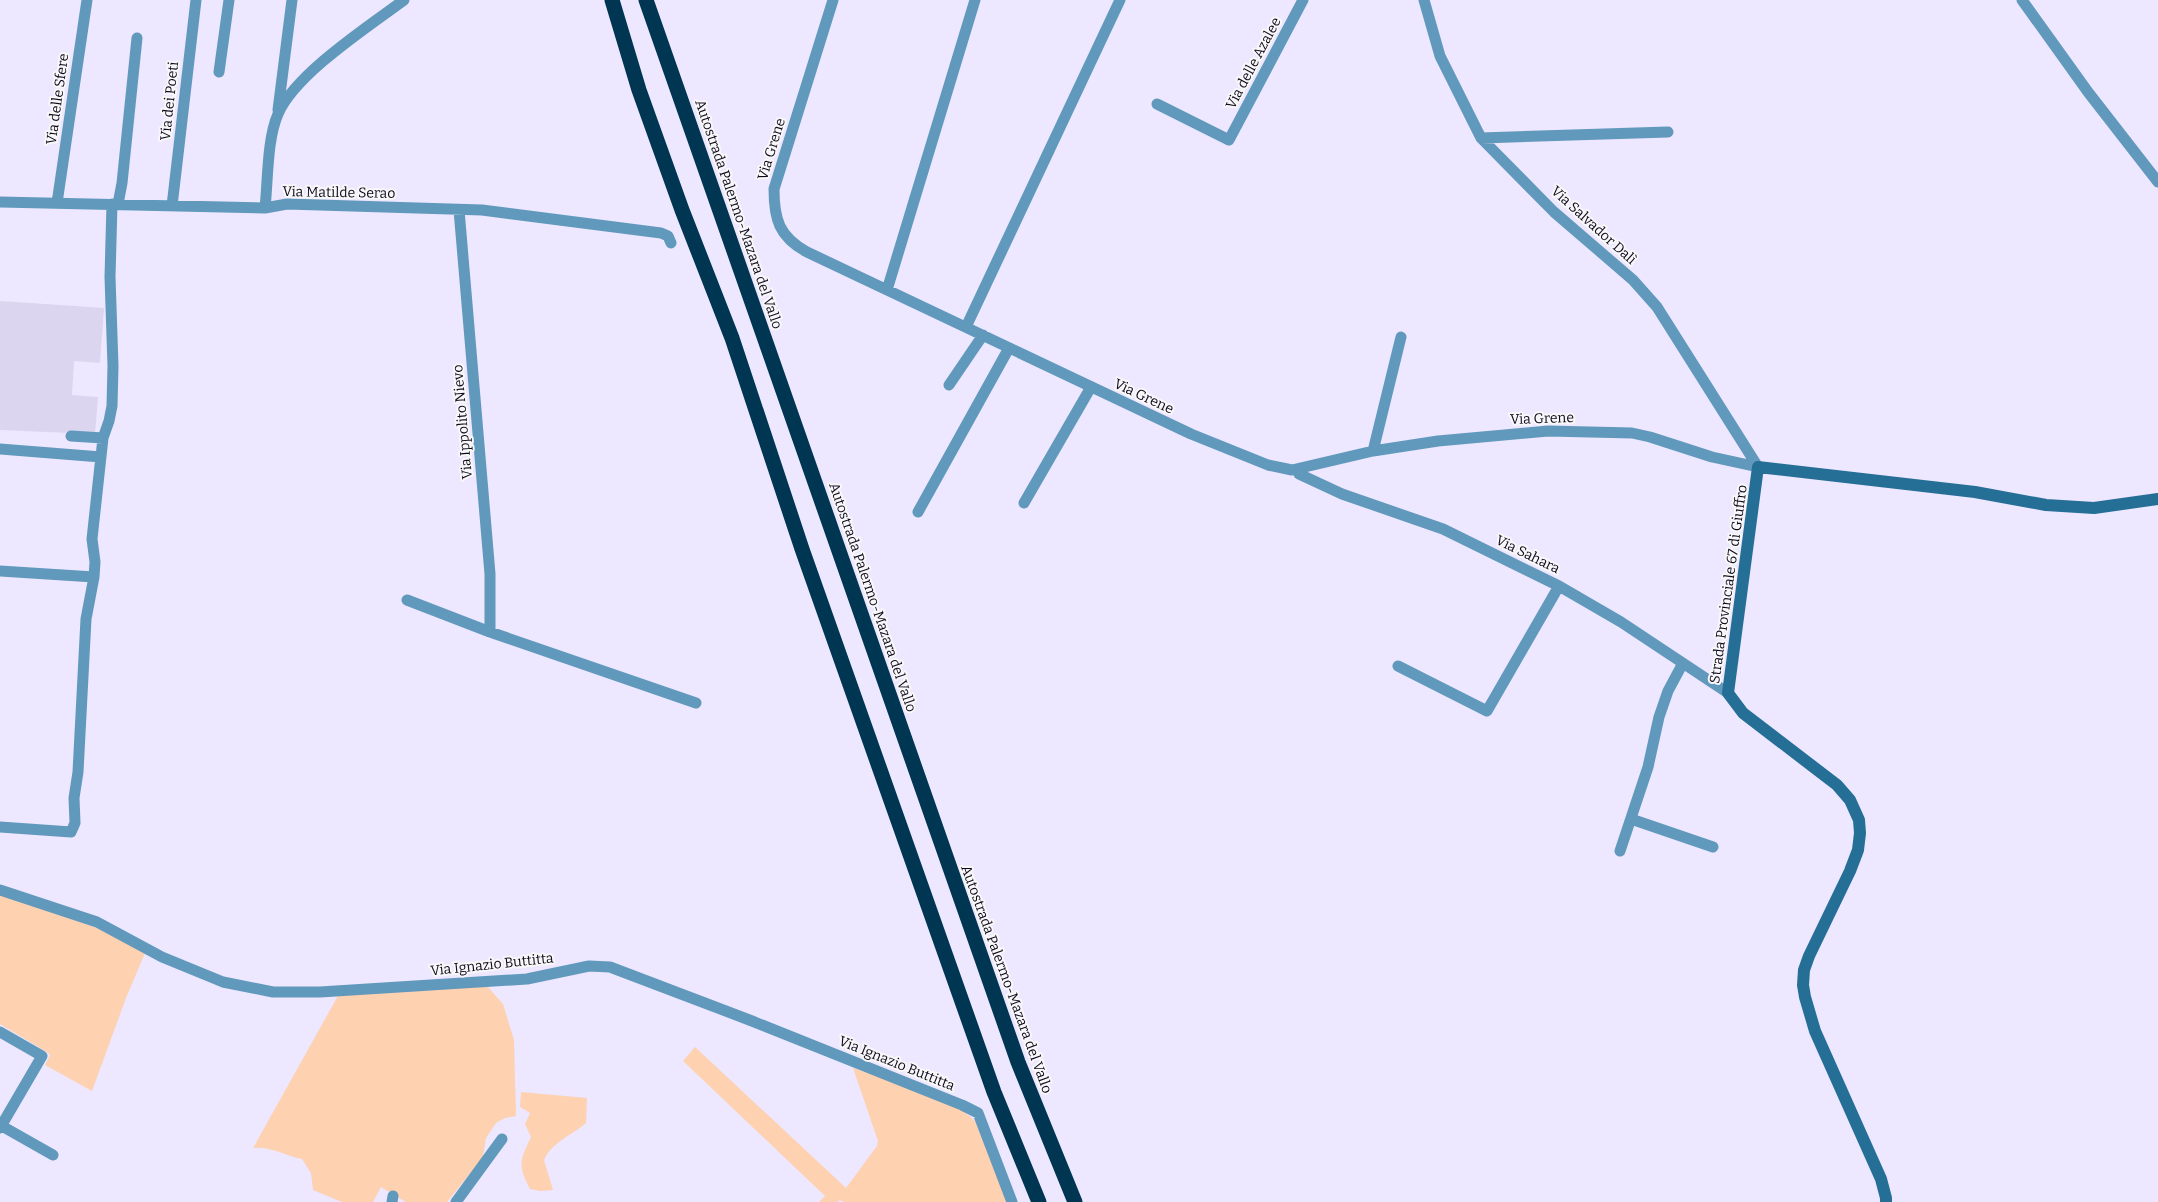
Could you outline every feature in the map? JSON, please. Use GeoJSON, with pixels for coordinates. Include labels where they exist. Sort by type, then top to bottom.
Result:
{"type":"FeatureCollection","features":[{"type":"Feature","properties":{"kind":"highway"},"geometry":{"type":"LineString","coordinates":[[612,0],[639,90],[682,210],[732,338],[806,558],[994,1092],[1039,1202]]}},
{"type":"Feature","properties":{"kind":"highway","name":"Autostrada Palermo-Mazara del Vallo"},"geometry":{"type":"LineString","coordinates":[[646,0],[1018,1062],[1075,1202]]}},
{"type":"Feature","properties":{"kind":"street","name":"Via delle Sfere"},"geometry":{"type":"LineString","coordinates":[[57,203],[87,0]]}},
{"type":"Feature","properties":{"kind":"street","name":"Via dei Poeti"},"geometry":{"type":"LineString","coordinates":[[172,206],[196,0]]}},
{"type":"Feature","properties":{"kind":"street"},"geometry":{"type":"LineString","coordinates":[[219,72],[229,0]]}},
{"type":"Feature","properties":{"kind":"street"},"geometry":{"type":"LineString","coordinates":[[265,208],[272,136],[278,114],[292,0]]}},
{"type":"Feature","properties":{"kind":"street"},"geometry":{"type":"LineString","coordinates":[[278,114],[291,92],[325,60],[404,0]]}},
{"type":"Feature","properties":{"kind":"street","name":"Via Grene"},"geometry":{"type":"LineString","coordinates":[[833,0],[774,189],[774,211],[781,229],[794,245],[1191,434],[1268,465],[1292,470],[1373,451],[1438,441],[1548,431],[1632,433],[1712,457],[1758,468]]}},
{"type":"Feature","properties":{"kind":"street"},"geometry":{"type":"LineString","coordinates":[[887,290],[975,0]]}},
{"type":"Feature","properties":{"kind":"street"},"geometry":{"type":"LineString","coordinates":[[966,327],[1120,0]]}},
{"type":"Feature","properties":{"kind":"street","name":"Via delle Azalee"},"geometry":{"type":"LineString","coordinates":[[1157,104],[1229,140],[1303,0]]}},
{"type":"Feature","properties":{"kind":"street","name":"Via Salvador Dalì"},"geometry":{"type":"LineString","coordinates":[[1424,0],[1440,56],[1481,138],[1554,212],[1633,280],[1657,307],[1758,468]]}},
{"type":"Feature","properties":{"kind":"street"},"geometry":{"type":"LineString","coordinates":[[2022,0],[2088,92],[2158,182]]}},
{"type":"Feature","properties":{"kind":"street"},"geometry":{"type":"LineString","coordinates":[[0,827],[71,832],[74,823],[86,620],[95,562],[92,540],[101,457],[112,406],[110,277],[115,204],[122,183],[136,38]]}},
{"type":"Feature","properties":{"kind":"street"},"geometry":{"type":"LineString","coordinates":[[1481,138],[1668,132]]}},
{"type":"Feature","properties":{"kind":"street","name":"Via Matilde Serao"},"geometry":{"type":"LineString","coordinates":[[0,202],[265,208],[287,204],[482,210],[661,233],[668,236],[671,243]]}},
{"type":"Feature","properties":{"kind":"street","name":"Via Ippolito Nievo"},"geometry":{"type":"LineString","coordinates":[[459,210],[490,574],[490,632]]}},
{"type":"Feature","properties":{"kind":"street"},"geometry":{"type":"LineString","coordinates":[[949,385],[982,335]]}},
{"type":"Feature","properties":{"kind":"street"},"geometry":{"type":"LineString","coordinates":[[1373,451],[1401,337]]}},
{"type":"Feature","properties":{"kind":"street"},"geometry":{"type":"LineString","coordinates":[[918,512],[1009,348]]}},
{"type":"Feature","properties":{"kind":"street"},"geometry":{"type":"LineString","coordinates":[[1024,503],[1091,387]]}},
{"type":"Feature","properties":{"kind":"street"},"geometry":{"type":"LineString","coordinates":[[72,436],[104,438]]}},
{"type":"Feature","properties":{"kind":"street"},"geometry":{"type":"LineString","coordinates":[[0,449],[101,457]]}},
{"type":"Feature","properties":{"kind":"street","name":"Strada Provinciale 67 di Giuffro"},"geometry":{"type":"LineString","coordinates":[[1886,1202],[1881,1179],[1815,1031],[1803,985],[1804,970],[1809,956],[1850,871],[1858,850],[1859,820],[1850,800],[1837,785],[1744,713],[1728,693],[1758,468],[1975,492],[2046,504],[2094,508],[2158,499]]}},
{"type":"Feature","properties":{"kind":"street","name":"Via Sahara"},"geometry":{"type":"LineString","coordinates":[[1299,474],[1342,494],[1444,529],[1558,586],[1621,622],[1728,693]]}},
{"type":"Feature","properties":{"kind":"street"},"geometry":{"type":"LineString","coordinates":[[0,571],[94,576]]}},
{"type":"Feature","properties":{"kind":"street"},"geometry":{"type":"LineString","coordinates":[[1398,666],[1488,710],[1558,586]]}},
{"type":"Feature","properties":{"kind":"street"},"geometry":{"type":"LineString","coordinates":[[407,600],[490,632],[696,702]]}},
{"type":"Feature","properties":{"kind":"street"},"geometry":{"type":"LineString","coordinates":[[1620,851],[1648,767],[1659,717],[1668,690],[1683,663]]}},
{"type":"Feature","properties":{"kind":"street"},"geometry":{"type":"LineString","coordinates":[[1631,819],[1713,847]]}},
{"type":"Feature","properties":{"kind":"street","name":"Via Ignazio Buttitta"},"geometry":{"type":"LineString","coordinates":[[0,890],[97,922],[162,957],[223,982],[273,992],[320,992],[494,981],[527,978],[588,966],[610,967],[752,1021],[962,1105],[978,1114],[1012,1202]]}},
{"type":"Feature","properties":{"kind":"street"},"geometry":{"type":"LineString","coordinates":[[0,1032],[42,1056],[0,1126],[54,1155]]}},
{"type":"Feature","properties":{"kind":"street"},"geometry":{"type":"LineString","coordinates":[[456,1202],[502,1139]]}},
{"type":"Feature","properties":{"kind":"shaded area"},"geometry":{"type":"Polygon","coordinates":[[[0,301],[104,308],[100,363],[74,361],[72,395],[98,397],[95,434],[0,430],[0,301]]]}},
{"type":"Feature","properties":{"kind":"shaded area"},"geometry":{"type":"Polygon","coordinates":[[[0,893],[105,931],[145,953],[126,998],[92,1091],[45,1065],[50,1055],[47,1052],[0,1024],[0,893]]]}},
{"type":"Feature","properties":{"kind":"shaded area"},"geometry":{"type":"Polygon","coordinates":[[[487,986],[503,1004],[514,1040],[516,1116],[505,1118],[496,1123],[486,1138],[483,1157],[447,1202],[406,1202],[381,1187],[373,1202],[342,1202],[313,1190],[311,1173],[302,1159],[272,1150],[253,1148],[339,994],[487,986]]]}},
{"type":"Feature","properties":{"kind":"shaded area"},"geometry":{"type":"Polygon","coordinates":[[[695,1047],[846,1188],[877,1146],[878,1141],[853,1068],[935,1096],[964,1112],[975,1121],[1008,1202],[844,1202],[840,1200],[837,1202],[819,1202],[825,1196],[683,1061],[695,1047]]]}},
{"type":"Feature","properties":{"kind":"shaded area"},"geometry":{"type":"Polygon","coordinates":[[[521,1092],[587,1098],[586,1123],[557,1144],[544,1160],[553,1190],[540,1191],[530,1189],[523,1174],[522,1157],[531,1137],[525,1124],[530,1113],[520,1107],[521,1092]]]}}]}
